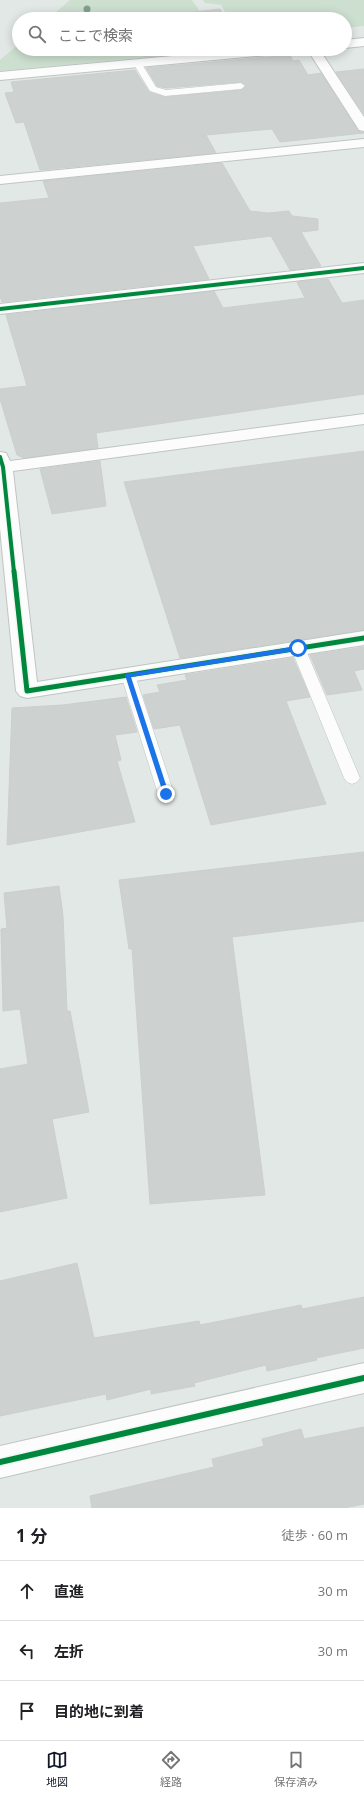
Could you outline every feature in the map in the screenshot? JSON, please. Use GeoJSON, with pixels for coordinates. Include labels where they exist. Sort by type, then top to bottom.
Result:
{"type":"FeatureCollection","features":[{"type":"Feature","properties":{"kind":"street"},"geometry":{"type":"LineString","coordinates":[[352,43],[364,42]]}},
{"type":"Feature","properties":{"kind":"street"},"geometry":{"type":"LineString","coordinates":[[0,76],[213,56]]}},
{"type":"Feature","properties":{"kind":"street"},"geometry":{"type":"LineString","coordinates":[[318,56],[364,127]]}},
{"type":"Feature","properties":{"kind":"street"},"geometry":{"type":"LineString","coordinates":[[0,180],[364,143]]}},
{"type":"Feature","properties":{"kind":"street"},"geometry":{"type":"LineString","coordinates":[[0,309],[364,268]]}},
{"type":"Feature","properties":{"kind":"street"},"geometry":{"type":"LineString","coordinates":[[364,419],[1,462],[27,691],[364,638]]}},
{"type":"Feature","properties":{"kind":"street"},"geometry":{"type":"LineString","coordinates":[[0,1462],[364,1378]]}},
{"type":"Feature","properties":{"kind":"lane"},"geometry":{"type":"LineString","coordinates":[[137,63],[153,89],[165,93],[241,86]]}},
{"type":"Feature","properties":{"kind":"lane"},"geometry":{"type":"LineString","coordinates":[[298,648],[352,778]]}},
{"type":"Feature","properties":{"kind":"lane"},"geometry":{"type":"LineString","coordinates":[[128,675],[166,794]]}},
{"type":"Feature","properties":{"kind":"green space"},"geometry":{"type":"Polygon","coordinates":[[[70,0],[192,0],[200,12],[56,12],[70,0]]]}},
{"type":"Feature","properties":{"kind":"green space"},"geometry":{"type":"Polygon","coordinates":[[[203,0],[364,0],[364,26],[352,27],[352,12],[225,12],[221,5],[205,3],[203,0]]]}},
{"type":"Feature","properties":{"kind":"green space"},"geometry":{"type":"Polygon","coordinates":[[[12,50],[12,56],[161,56],[0,71],[0,60],[12,50]]]}},
{"type":"Feature","properties":{"kind":"building"},"geometry":{"type":"Polygon","coordinates":[[[220,9],[222,12],[194,12],[220,9]]]}},
{"type":"Feature","properties":{"kind":"building"},"geometry":{"type":"Polygon","coordinates":[[[290,56],[293,61],[299,60],[308,75],[321,73],[358,131],[364,133],[280,142],[272,129],[206,135],[216,153],[40,170],[24,122],[16,123],[5,93],[14,92],[11,82],[135,70],[149,92],[165,97],[241,90],[246,86],[241,82],[166,88],[157,86],[146,68],[290,56]]]}},
{"type":"Feature","properties":{"kind":"building"},"geometry":{"type":"Polygon","coordinates":[[[364,69],[364,114],[336,72],[364,69]]]}},
{"type":"Feature","properties":{"kind":"building"},"geometry":{"type":"Polygon","coordinates":[[[222,163],[250,211],[268,213],[289,211],[292,216],[318,219],[318,230],[301,232],[321,266],[290,270],[271,236],[193,246],[209,279],[2,302],[0,296],[0,203],[49,198],[43,181],[222,163]]]}},
{"type":"Feature","properties":{"kind":"building"},"geometry":{"type":"Polygon","coordinates":[[[328,279],[342,303],[364,300],[364,394],[96,433],[98,448],[24,458],[17,455],[0,399],[0,389],[27,386],[6,315],[214,291],[223,308],[305,298],[297,282],[328,279]]]}},
{"type":"Feature","properties":{"kind":"building"},"geometry":{"type":"Polygon","coordinates":[[[364,451],[364,630],[180,658],[124,482],[364,451]]]}},
{"type":"Feature","properties":{"kind":"building"},"geometry":{"type":"Polygon","coordinates":[[[100,461],[106,506],[52,514],[40,469],[100,461]]]}},
{"type":"Feature","properties":{"kind":"building"},"geometry":{"type":"Polygon","coordinates":[[[364,647],[364,669],[354,671],[362,690],[327,695],[310,655],[364,647]]]}},
{"type":"Feature","properties":{"kind":"building"},"geometry":{"type":"Polygon","coordinates":[[[293,658],[310,697],[286,701],[326,804],[211,825],[180,725],[154,729],[143,695],[160,692],[157,685],[187,680],[185,675],[293,658]]]}},
{"type":"Feature","properties":{"kind":"building"},"geometry":{"type":"Polygon","coordinates":[[[126,697],[137,732],[115,735],[121,760],[117,761],[135,822],[7,845],[12,708],[63,705],[126,697]]]}},
{"type":"Feature","properties":{"kind":"building"},"geometry":{"type":"Polygon","coordinates":[[[364,852],[364,921],[232,937],[265,1195],[150,1204],[132,949],[129,949],[119,880],[364,852]]]}},
{"type":"Feature","properties":{"kind":"building"},"geometry":{"type":"Polygon","coordinates":[[[59,886],[63,916],[67,1011],[70,1011],[89,1112],[52,1119],[67,1198],[0,1212],[0,1069],[28,1064],[20,1009],[3,1011],[1,929],[7,928],[4,893],[59,886]]]}},
{"type":"Feature","properties":{"kind":"building"},"geometry":{"type":"Polygon","coordinates":[[[77,1263],[94,1338],[199,1321],[200,1325],[301,1305],[302,1309],[364,1297],[364,1348],[316,1358],[317,1360],[267,1371],[266,1365],[194,1383],[195,1386],[151,1394],[151,1389],[107,1400],[106,1394],[0,1416],[0,1281],[77,1263]]]}},
{"type":"Feature","properties":{"kind":"building"},"geometry":{"type":"Polygon","coordinates":[[[364,1427],[364,1504],[344,1508],[92,1508],[90,1496],[214,1467],[212,1459],[264,1446],[262,1439],[301,1429],[304,1439],[364,1427]]]}},
{"type":"Feature","properties":{"kind":"cycle path"},"geometry":{"type":"LineString","coordinates":[[0,309],[364,268]]}},
{"type":"Feature","properties":{"kind":"cycle path"},"geometry":{"type":"LineString","coordinates":[[0,457],[3,467],[27,691],[364,638]]}},
{"type":"Feature","properties":{"kind":"cycle path"},"geometry":{"type":"LineString","coordinates":[[0,1462],[364,1378]]}},
{"type":"Feature","properties":{"kind":"route"},"geometry":{"type":"LineString","coordinates":[[166,794],[128,675],[298,648]]}}]}
